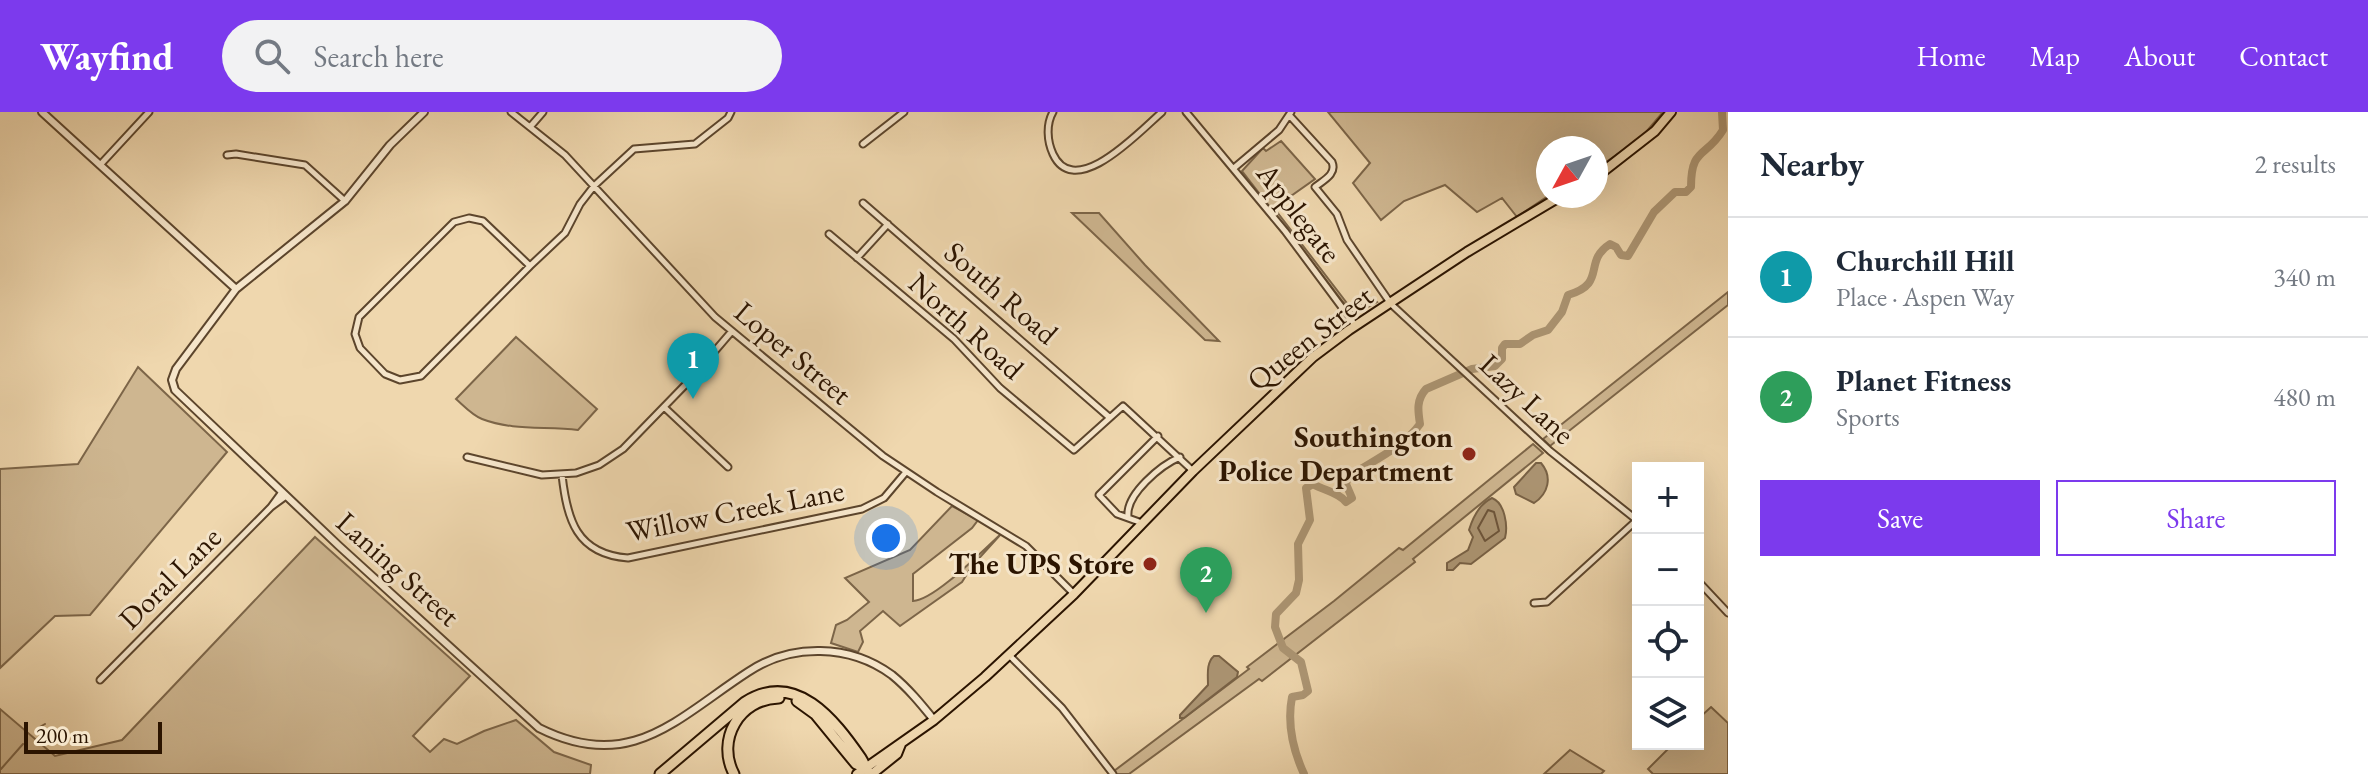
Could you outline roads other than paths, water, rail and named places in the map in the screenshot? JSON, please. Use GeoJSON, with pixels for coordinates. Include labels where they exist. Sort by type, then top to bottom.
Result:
{"type":"FeatureCollection","features":[{"type":"Feature","properties":{"kind":"highway"},"geometry":{"type":"LineString","coordinates":[[1608,168],[1655,131],[1671,112]]}},
{"type":"Feature","properties":{"kind":"highway","name":"Queen Street"},"geometry":{"type":"LineString","coordinates":[[866,772],[892,747],[934,720],[1009,655],[1074,594],[1193,471],[1313,357],[1474,247],[1541,208]]}},
{"type":"Feature","properties":{"kind":"highway"},"geometry":{"type":"LineString","coordinates":[[660,774],[745,702],[773,691],[791,693],[814,704],[861,758],[866,772]]}},
{"type":"Feature","properties":{"kind":"highway"},"geometry":{"type":"LineString","coordinates":[[734,774],[727,753],[731,729],[749,707],[774,698],[797,701],[810,709],[866,772]]}},
{"type":"Feature","properties":{"kind":"street"},"geometry":{"type":"LineString","coordinates":[[42,112],[236,289],[345,201],[390,145],[424,112]]}},
{"type":"Feature","properties":{"kind":"street"},"geometry":{"type":"LineString","coordinates":[[100,165],[149,112]]}},
{"type":"Feature","properties":{"kind":"street","name":"Loper Street"},"geometry":{"type":"LineString","coordinates":[[511,112],[565,155],[715,317],[835,418],[906,472],[1026,546],[1074,594]]}},
{"type":"Feature","properties":{"kind":"street"},"geometry":{"type":"LineString","coordinates":[[530,127],[543,112]]}},
{"type":"Feature","properties":{"kind":"street"},"geometry":{"type":"LineString","coordinates":[[530,266],[483,221],[469,218],[454,222],[359,317],[355,334],[360,348],[385,374],[400,380],[421,376],[565,233],[580,204],[594,186],[634,149],[695,144],[728,118],[731,112]]}},
{"type":"Feature","properties":{"kind":"street"},"geometry":{"type":"LineString","coordinates":[[863,144],[904,112]]}},
{"type":"Feature","properties":{"kind":"street"},"geometry":{"type":"LineString","coordinates":[[1053,112],[1049,129],[1051,151],[1056,160],[1065,166],[1082,171],[1100,164],[1162,112]]}},
{"type":"Feature","properties":{"kind":"street","name":"Applegate"},"geometry":{"type":"LineString","coordinates":[[1186,112],[1234,168],[1356,326]]}},
{"type":"Feature","properties":{"kind":"street","name":"Applegate"},"geometry":{"type":"LineString","coordinates":[[1234,168],[1279,130],[1291,114],[1334,167],[1330,176],[1315,187]]}},
{"type":"Feature","properties":{"kind":"street"},"geometry":{"type":"LineString","coordinates":[[227,155],[305,165],[345,201]]}},
{"type":"Feature","properties":{"kind":"street","name":"Lazy Lane"},"geometry":{"type":"LineString","coordinates":[[1315,187],[1337,214],[1347,240],[1391,304],[1550,451],[1632,516]]}},
{"type":"Feature","properties":{"kind":"street","name":"South Road"},"geometry":{"type":"LineString","coordinates":[[863,203],[1109,417]]}},
{"type":"Feature","properties":{"kind":"street"},"geometry":{"type":"LineString","coordinates":[[857,258],[888,224]]}},
{"type":"Feature","properties":{"kind":"street","name":"North Road"},"geometry":{"type":"LineString","coordinates":[[829,234],[954,339],[1000,388],[1074,450],[1109,417]]}},
{"type":"Feature","properties":{"kind":"street","name":"Laning Street"},"geometry":{"type":"LineString","coordinates":[[236,289],[187,353],[172,380],[180,395],[539,728],[571,750]]}},
{"type":"Feature","properties":{"kind":"street"},"geometry":{"type":"LineString","coordinates":[[467,457],[532,473],[562,475],[590,469],[613,457],[664,407],[732,331]]}},
{"type":"Feature","properties":{"kind":"street"},"geometry":{"type":"LineString","coordinates":[[1109,417],[1123,406],[1193,471]]}},
{"type":"Feature","properties":{"kind":"street"},"geometry":{"type":"LineString","coordinates":[[664,407],[728,467]]}},
{"type":"Feature","properties":{"kind":"street"},"geometry":{"type":"LineString","coordinates":[[1143,523],[1117,514],[1099,495],[1158,436]]}},
{"type":"Feature","properties":{"kind":"street"},"geometry":{"type":"LineString","coordinates":[[1128,516],[1131,500],[1161,466],[1180,457]]}},
{"type":"Feature","properties":{"kind":"street","name":"Willow Creek Lane"},"geometry":{"type":"LineString","coordinates":[[562,475],[567,511],[579,534],[598,551],[630,558],[865,508],[884,498],[906,472]]}},
{"type":"Feature","properties":{"kind":"street","name":"Doral Lane"},"geometry":{"type":"LineString","coordinates":[[100,680],[284,494]]}},
{"type":"Feature","properties":{"kind":"street"},"geometry":{"type":"LineString","coordinates":[[1534,603],[1547,602],[1632,526]]}},
{"type":"Feature","properties":{"kind":"street"},"geometry":{"type":"LineString","coordinates":[[1704,587],[1728,613]]}},
{"type":"Feature","properties":{"kind":"street"},"geometry":{"type":"LineString","coordinates":[[682,726],[756,666],[786,655],[818,651],[850,655],[882,669],[907,689],[934,720]]}},
{"type":"Feature","properties":{"kind":"street"},"geometry":{"type":"LineString","coordinates":[[1009,655],[1062,708],[1113,774]]}},
{"type":"Feature","properties":{"kind":"water"},"geometry":{"type":"Polygon","coordinates":[[[1536,463],[1541,463],[1545,468],[1548,479],[1546,490],[1534,503],[1516,494],[1514,487],[1536,463]]]}},
{"type":"Feature","properties":{"kind":"water"},"geometry":{"type":"Polygon","coordinates":[[[1492,498],[1500,505],[1504,515],[1505,538],[1471,564],[1460,563],[1453,570],[1447,570],[1447,563],[1468,550],[1473,537],[1469,530],[1472,520],[1480,507],[1492,498]]]}},
{"type":"Feature","properties":{"kind":"water"},"geometry":{"type":"Polygon","coordinates":[[[1214,656],[1219,656],[1238,672],[1237,677],[1180,718],[1208,685],[1209,666],[1214,656]]]}},
{"type":"Feature","properties":{"kind":"waterway"},"geometry":{"type":"LineString","coordinates":[[1304,774],[1292,736],[1290,717],[1292,697],[1308,691],[1301,662],[1283,648],[1275,627],[1276,614],[1296,593],[1299,580],[1298,544],[1310,520],[1306,488],[1313,484],[1346,502],[1352,498],[1346,484],[1348,477],[1396,447],[1420,424],[1419,401],[1426,389],[1472,369],[1495,366],[1502,359],[1505,344],[1520,344],[1548,330],[1562,312],[1568,295],[1588,284],[1602,251],[1610,244],[1621,255],[1628,256],[1654,212],[1675,192],[1686,192],[1691,187],[1697,159],[1723,130],[1722,112]]}},
{"type":"Feature","properties":{"kind":"waterway"},"geometry":{"type":"LineString","coordinates":[[38,728],[45,724]]}},
{"type":"Feature","properties":{"kind":"waterway"},"geometry":{"type":"LineString","coordinates":[[1,769],[23,744]]}},
{"type":"Feature","properties":{"kind":"place","name":"Churchill Hill"},"geometry":{"type":"Point","coordinates":[693,399]}},
{"type":"Feature","properties":{"kind":"place","name":"Southington Police Department"},"geometry":{"type":"Point","coordinates":[1469,454]}},
{"type":"Feature","properties":{"kind":"place","name":"The UPS Store"},"geometry":{"type":"Point","coordinates":[1150,564]}},
{"type":"Feature","properties":{"kind":"place","name":"Planet Fitness"},"geometry":{"type":"Point","coordinates":[1206,613]}}]}
